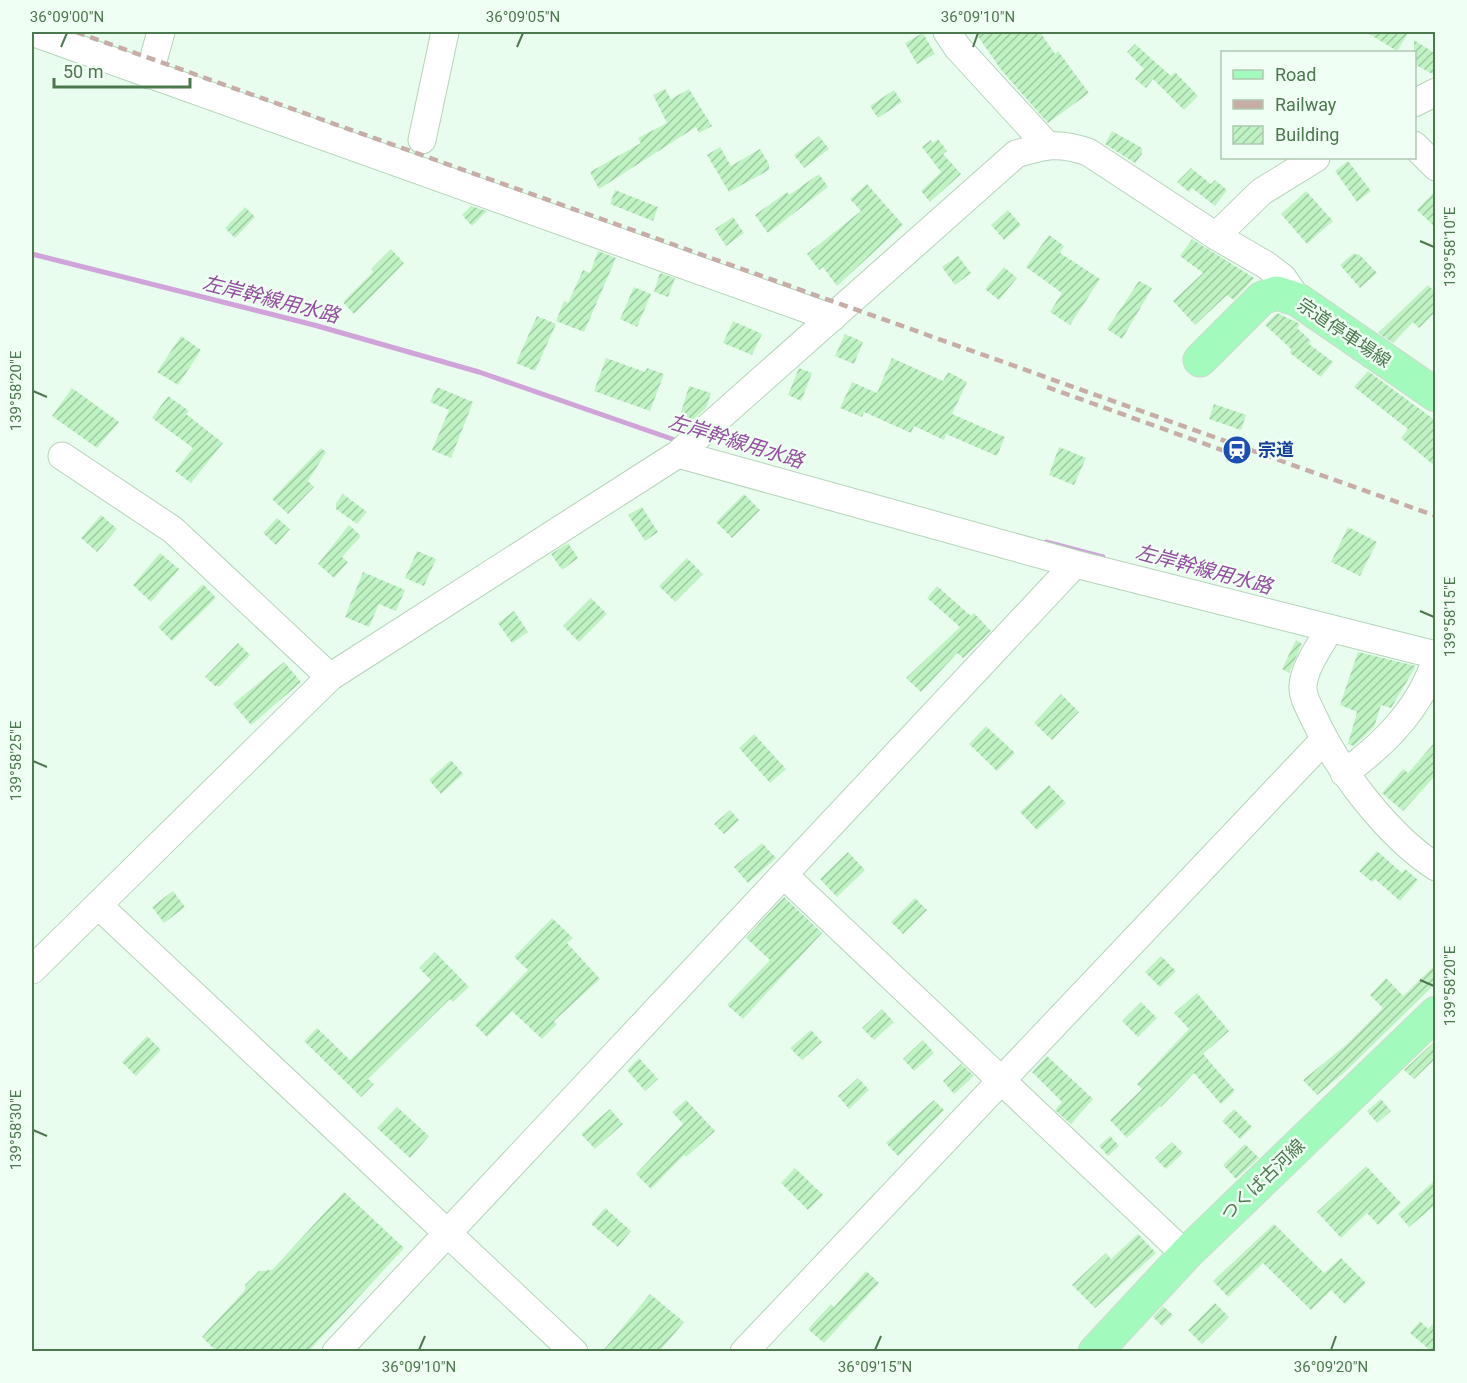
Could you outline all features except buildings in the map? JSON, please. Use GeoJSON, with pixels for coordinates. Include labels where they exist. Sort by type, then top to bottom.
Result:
{"type":"FeatureCollection","features":[{"type":"Feature","properties":{"kind":"main road","name":"宗道停車場線"},"geometry":{"type":"LineString","coordinates":[[1200,360],[1262,298],[1277,293],[1298,300],[1436,395]]}},
{"type":"Feature","properties":{"kind":"main road","name":"つくば古河線"},"geometry":{"type":"LineString","coordinates":[[1095,1352],[1186,1255],[1434,1017]]}},
{"type":"Feature","properties":{"kind":"street"},"geometry":{"type":"LineString","coordinates":[[32,32],[832,318]]}},
{"type":"Feature","properties":{"kind":"street"},"geometry":{"type":"LineString","coordinates":[[149,75],[161,32]]}},
{"type":"Feature","properties":{"kind":"street"},"geometry":{"type":"LineString","coordinates":[[422,140],[445,32]]}},
{"type":"Feature","properties":{"kind":"street"},"geometry":{"type":"LineString","coordinates":[[947,32],[957,47],[1047,145]]}},
{"type":"Feature","properties":{"kind":"street"},"geometry":{"type":"LineString","coordinates":[[1416,102],[1436,92]]}},
{"type":"Feature","properties":{"kind":"street"},"geometry":{"type":"LineString","coordinates":[[32,970],[330,677],[678,454],[1016,154],[1047,145],[1066,145],[1088,152],[1283,278],[1298,300]]}},
{"type":"Feature","properties":{"kind":"street"},"geometry":{"type":"LineString","coordinates":[[1416,147],[1436,167]]}},
{"type":"Feature","properties":{"kind":"street"},"geometry":{"type":"LineString","coordinates":[[1216,236],[1262,192],[1314,159]]}},
{"type":"Feature","properties":{"kind":"street"},"geometry":{"type":"LineString","coordinates":[[678,454],[1076,564],[1436,657],[1423,691],[1408,712],[1379,746],[1344,773]]}},
{"type":"Feature","properties":{"kind":"street"},"geometry":{"type":"LineString","coordinates":[[62,456],[173,530],[330,677]]}},
{"type":"Feature","properties":{"kind":"street"},"geometry":{"type":"LineString","coordinates":[[336,1352],[1076,564]]}},
{"type":"Feature","properties":{"kind":"street"},"geometry":{"type":"LineString","coordinates":[[1329,628],[1302,688],[1324,740],[1344,773],[1407,845],[1436,867]]}},
{"type":"Feature","properties":{"kind":"street"},"geometry":{"type":"LineString","coordinates":[[744,1352],[1324,740]]}},
{"type":"Feature","properties":{"kind":"street"},"geometry":{"type":"LineString","coordinates":[[784,874],[1186,1255]]}},
{"type":"Feature","properties":{"kind":"street"},"geometry":{"type":"LineString","coordinates":[[98,905],[574,1352]]}},
{"type":"Feature","properties":{"kind":"waterway","name":"左岸幹線用水路"},"geometry":{"type":"LineString","coordinates":[[32,254],[314,325],[479,372],[678,441]]}},
{"type":"Feature","properties":{"kind":"waterway","name":"左岸幹線用水路"},"geometry":{"type":"LineString","coordinates":[[1046,542],[1103,557]]}},
{"type":"Feature","properties":{"kind":"railway"},"geometry":{"type":"LineString","coordinates":[[76,32],[1436,516]]}},
{"type":"Feature","properties":{"kind":"railway"},"geometry":{"type":"LineString","coordinates":[[1047,387],[1244,458]]}},
{"type":"Feature","properties":{"kind":"place","name":"宗道"},"geometry":{"type":"Point","coordinates":[1237,450]}}]}
